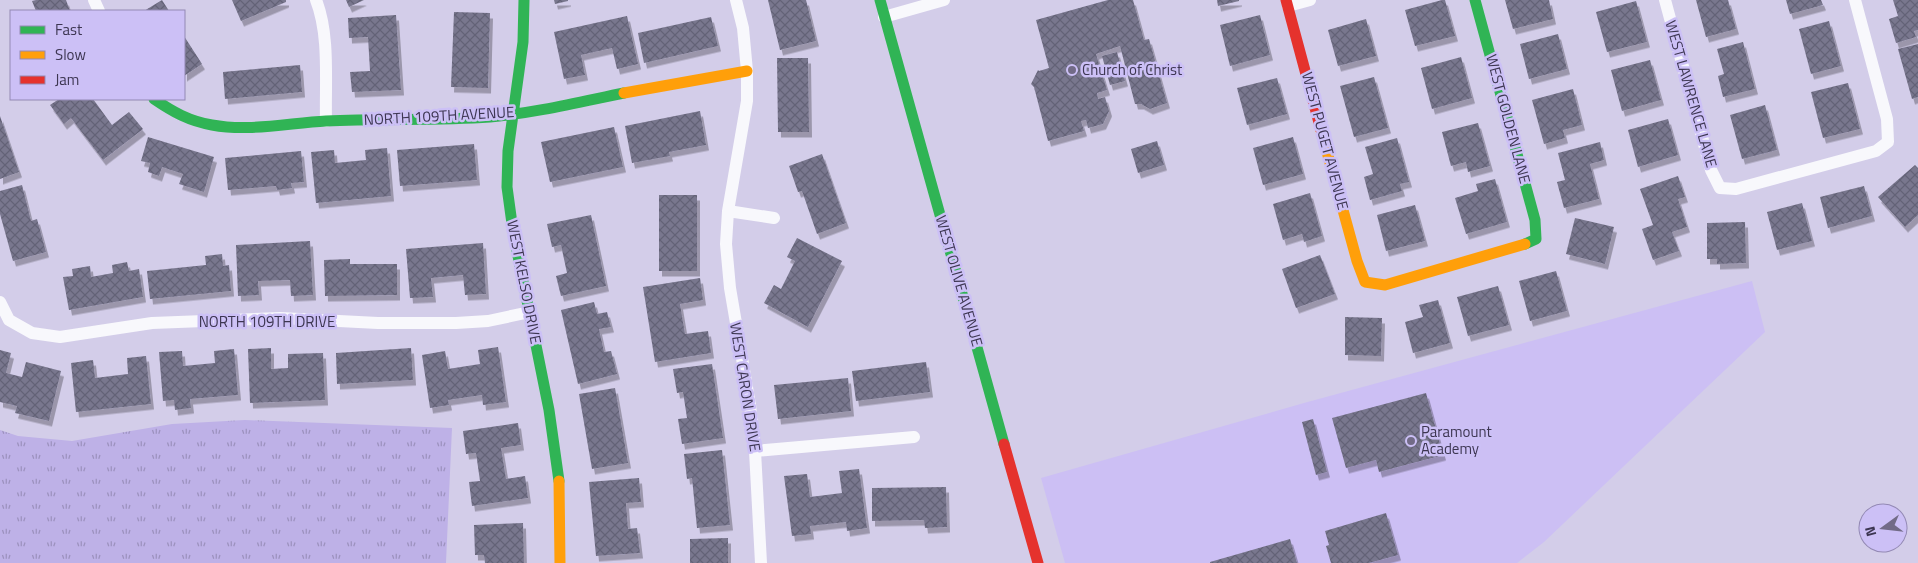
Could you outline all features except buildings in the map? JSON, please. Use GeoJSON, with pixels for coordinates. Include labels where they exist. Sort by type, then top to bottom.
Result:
{"type":"FeatureCollection","features":[{"type":"Feature","properties":{"kind":"street"},"geometry":{"type":"LineString","coordinates":[[316,0],[321,13],[324,41],[326,121]]}},
{"type":"Feature","properties":{"kind":"street","name":"WEST KELSO DRIVE"},"geometry":{"type":"LineString","coordinates":[[524,0],[523,42],[512,114],[507,187],[513,231],[550,410],[559,473],[560,563]]}},
{"type":"Feature","properties":{"kind":"street","name":"WEST CARON DRIVE"},"geometry":{"type":"LineString","coordinates":[[736,0],[743,28],[747,71],[747,101],[728,211],[726,244],[730,288],[750,405],[755,451],[761,563]]}},
{"type":"Feature","properties":{"kind":"street","name":"WEST OLIVE AVENUE"},"geometry":{"type":"LineString","coordinates":[[880,0],[1038,563]]}},
{"type":"Feature","properties":{"kind":"street"},"geometry":{"type":"LineString","coordinates":[[884,17],[944,0]]}},
{"type":"Feature","properties":{"kind":"street"},"geometry":{"type":"LineString","coordinates":[[1287,3],[1310,0]]}},
{"type":"Feature","properties":{"kind":"street","name":"WEST GOLDEN LANE"},"geometry":{"type":"LineString","coordinates":[[1365,282],[1385,285],[1519,248],[1536,239],[1535,220],[1475,0]]}},
{"type":"Feature","properties":{"kind":"street","name":"WEST LAWRENCE LANE"},"geometry":{"type":"LineString","coordinates":[[1665,0],[1711,170],[1720,188],[1736,189],[1876,151],[1888,142],[1887,119],[1855,0]]}},
{"type":"Feature","properties":{"kind":"street","name":"WEST PUGET AVENUE"},"geometry":{"type":"LineString","coordinates":[[1287,3],[1357,261],[1365,282]]}},
{"type":"Feature","properties":{"kind":"street","name":"NORTH 109TH AVENUE"},"geometry":{"type":"LineString","coordinates":[[155,100],[177,115],[203,125],[223,128],[326,121],[480,117],[512,114],[747,71]]}},
{"type":"Feature","properties":{"kind":"street"},"geometry":{"type":"LineString","coordinates":[[728,211],[774,218]]}},
{"type":"Feature","properties":{"kind":"street","name":"NORTH 109TH DRIVE"},"geometry":{"type":"LineString","coordinates":[[0,302],[9,320],[32,333],[60,337],[152,323],[280,318],[378,323],[456,323],[488,321],[530,312]]}},
{"type":"Feature","properties":{"kind":"street"},"geometry":{"type":"LineString","coordinates":[[755,451],[914,438]]}},
{"type":"Feature","properties":{"kind":"shaded area","name":"Paramount Academy"},"geometry":{"type":"Polygon","coordinates":[[[1752,281],[1765,332],[1544,542],[1517,563],[1065,563],[1041,478],[1304,403],[1752,281]]]}},
{"type":"Feature","properties":{"kind":"green space"},"geometry":{"type":"Polygon","coordinates":[[[245,420],[452,428],[446,563],[0,563],[0,430],[18,436],[72,441],[172,424],[245,420]]]}},
{"type":"Feature","properties":{"kind":"traffic: fast"},"geometry":{"type":"LineString","coordinates":[[524,0],[523,42],[508,151],[507,187],[513,231],[549,410],[559,481]]}},
{"type":"Feature","properties":{"kind":"traffic: fast"},"geometry":{"type":"LineString","coordinates":[[880,0],[1004,444]]}},
{"type":"Feature","properties":{"kind":"traffic: fast"},"geometry":{"type":"LineString","coordinates":[[1475,0],[1535,220],[1536,239],[1525,244]]}},
{"type":"Feature","properties":{"kind":"traffic: fast"},"geometry":{"type":"LineString","coordinates":[[156,100],[175,112],[196,121],[240,128],[346,120],[490,117],[541,110],[624,93]]}},
{"type":"Feature","properties":{"kind":"traffic: slow"},"geometry":{"type":"LineString","coordinates":[[624,93],[747,71]]}},
{"type":"Feature","properties":{"kind":"traffic: slow"},"geometry":{"type":"LineString","coordinates":[[1321,130],[1357,261],[1365,282],[1385,285],[1525,244]]}},
{"type":"Feature","properties":{"kind":"traffic: slow"},"geometry":{"type":"LineString","coordinates":[[559,481],[560,563]]}},
{"type":"Feature","properties":{"kind":"traffic: jam"},"geometry":{"type":"LineString","coordinates":[[1286,0],[1321,130]]}},
{"type":"Feature","properties":{"kind":"traffic: jam"},"geometry":{"type":"LineString","coordinates":[[1004,444],[1038,563]]}},
{"type":"Feature","properties":{"kind":"place","name":"Church of Christ"},"geometry":{"type":"Point","coordinates":[1072,70]}},
{"type":"Feature","properties":{"kind":"place","name":"Paramount Academy"},"geometry":{"type":"Point","coordinates":[1411,441]}}]}
